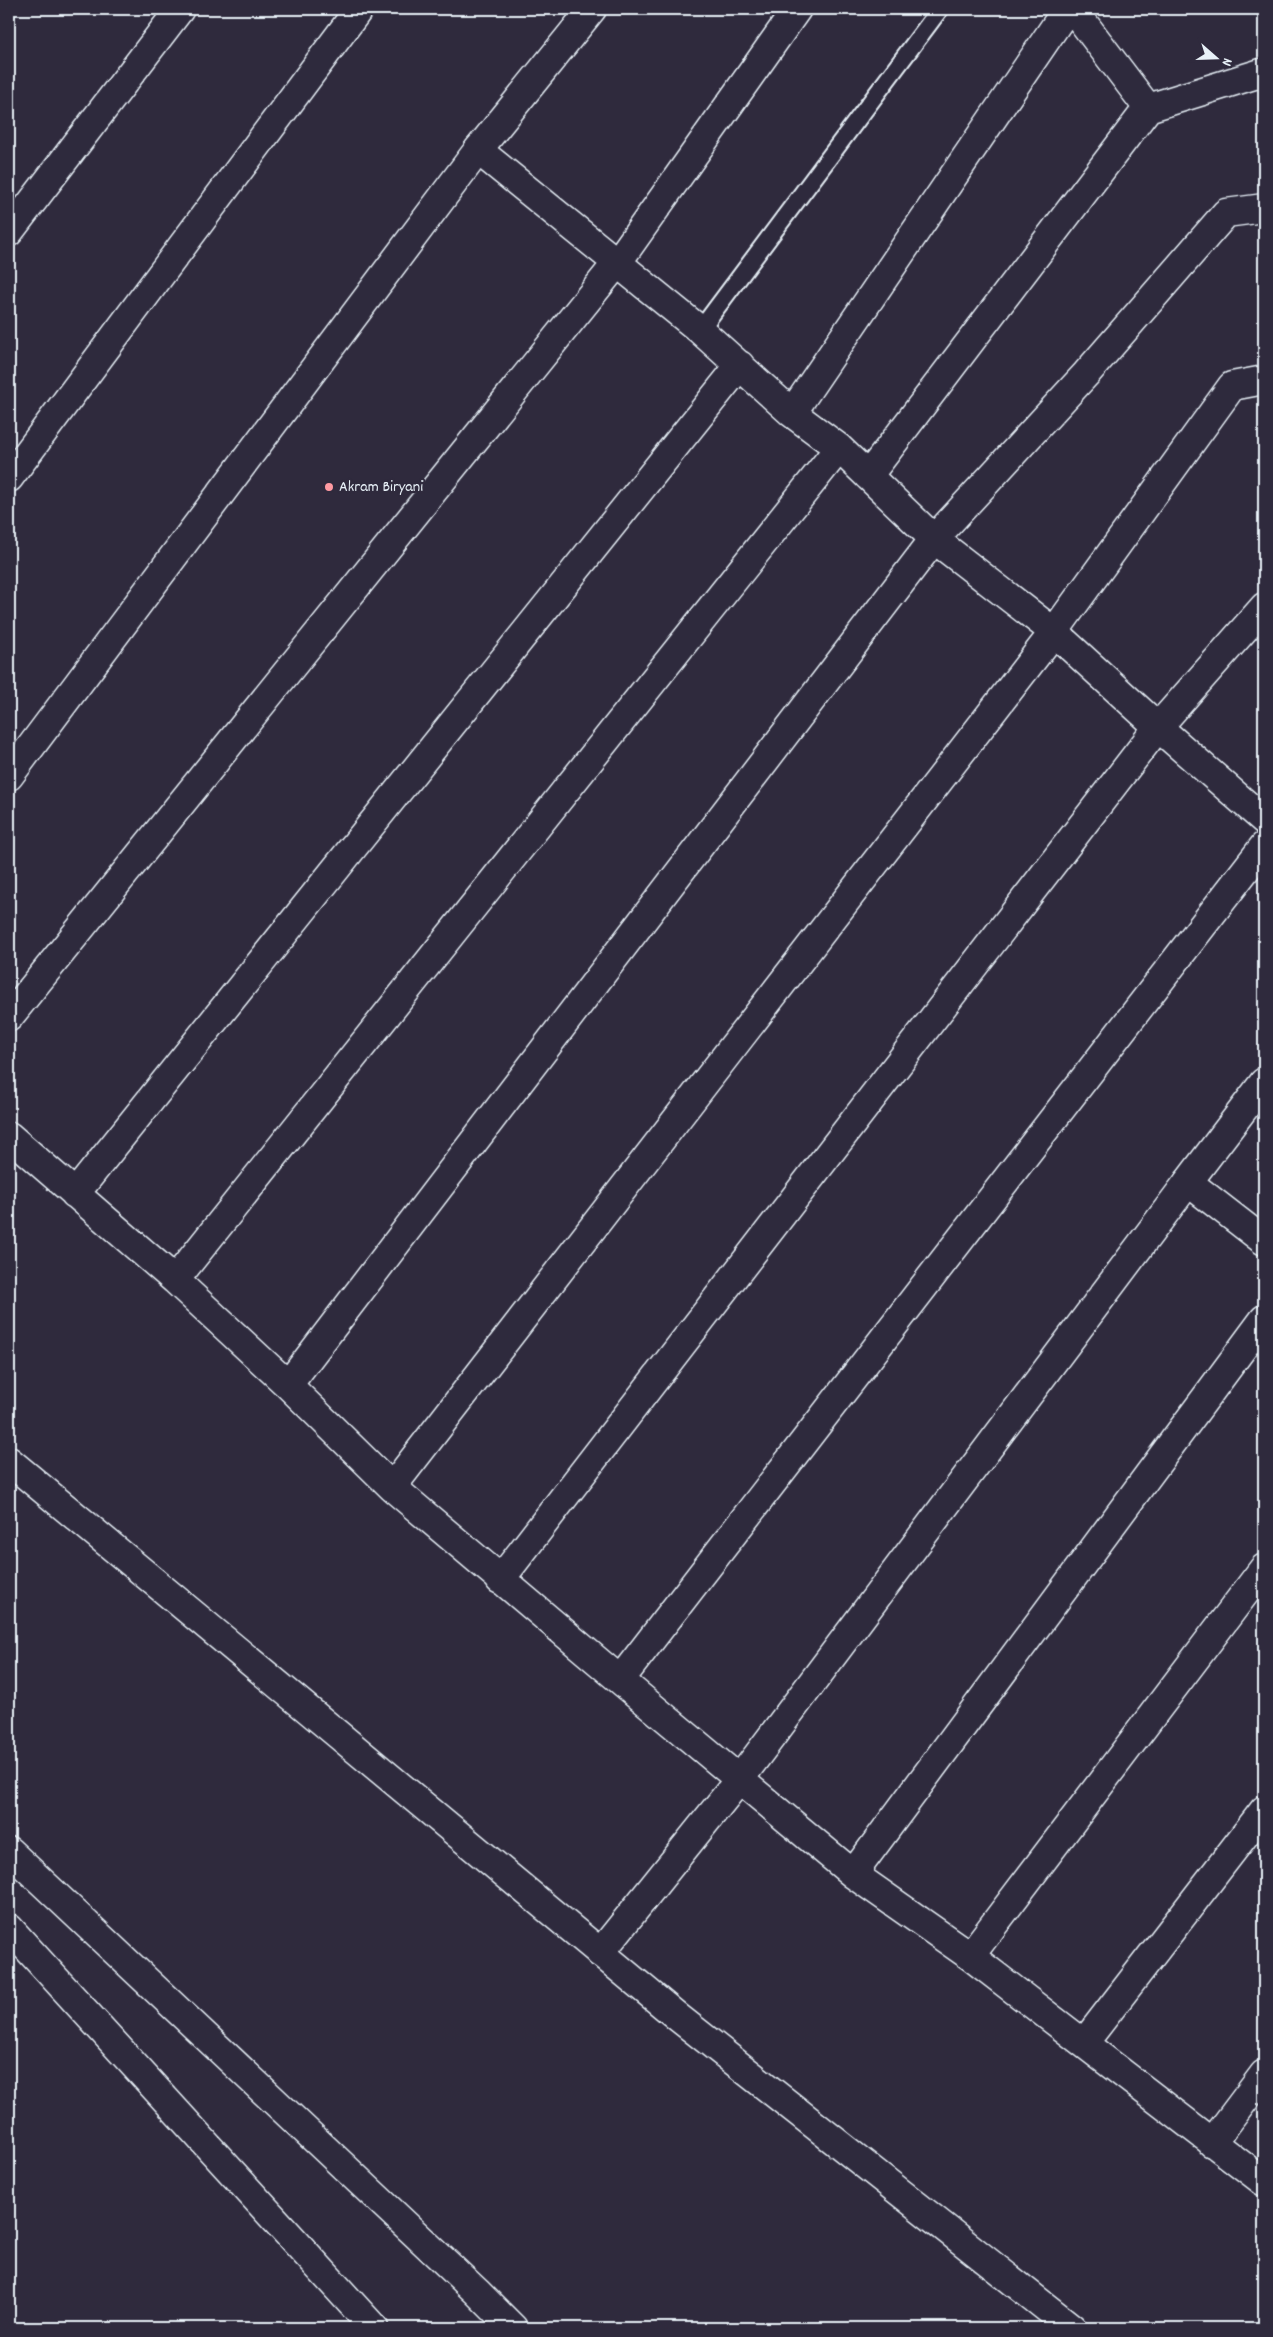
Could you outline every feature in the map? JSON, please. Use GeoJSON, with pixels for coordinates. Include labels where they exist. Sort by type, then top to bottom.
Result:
{"type":"FeatureCollection","features":[{"type":"Feature","properties":{"kind":"street"},"geometry":{"type":"LineString","coordinates":[[9,232],[180,9]]}},
{"type":"Feature","properties":{"kind":"street"},"geometry":{"type":"LineString","coordinates":[[9,478],[359,9]]}},
{"type":"Feature","properties":{"kind":"street"},"geometry":{"type":"LineString","coordinates":[[9,776],[478,150],[592,9]]}},
{"type":"Feature","properties":{"kind":"street"},"geometry":{"type":"LineString","coordinates":[[9,1017],[618,263],[797,9]]}},
{"type":"Feature","properties":{"kind":"street"},"geometry":{"type":"LineString","coordinates":[[792,413],[1067,9]]}},
{"type":"Feature","properties":{"kind":"street"},"geometry":{"type":"LineString","coordinates":[[1073,9],[1148,108]]}},
{"type":"Feature","properties":{"kind":"street"},"geometry":{"type":"LineString","coordinates":[[868,476],[1148,108],[1264,72]]}},
{"type":"Feature","properties":{"kind":"street"},"geometry":{"type":"LineString","coordinates":[[478,150],[700,330],[792,413],[839,448],[934,539],[1054,632],[1264,820]]}},
{"type":"Feature","properties":{"kind":"street"},"geometry":{"type":"LineString","coordinates":[[288,1385],[934,539],[1086,374],[1226,213],[1264,208]]}},
{"type":"Feature","properties":{"kind":"street"},"geometry":{"type":"LineString","coordinates":[[76,1194],[740,365]]}},
{"type":"Feature","properties":{"kind":"street"},"geometry":{"type":"LineString","coordinates":[[392,1487],[1054,632],[1232,386],[1264,380]]}},
{"type":"Feature","properties":{"kind":"street"},"geometry":{"type":"LineString","coordinates":[[175,1280],[839,448]]}},
{"type":"Feature","properties":{"kind":"street"},"geometry":{"type":"LineString","coordinates":[[500,1580],[1158,727],[1264,607]]}},
{"type":"Feature","properties":{"kind":"street"},"geometry":{"type":"LineString","coordinates":[[620,1680],[1264,846]]}},
{"type":"Feature","properties":{"kind":"street"},"geometry":{"type":"LineString","coordinates":[[600,1953],[739,1780],[1264,1082]]}},
{"type":"Feature","properties":{"kind":"street"},"geometry":{"type":"LineString","coordinates":[[9,1136],[175,1280],[288,1385],[392,1487],[739,1780],[853,1874],[970,1956],[1264,2182]]}},
{"type":"Feature","properties":{"kind":"street"},"geometry":{"type":"LineString","coordinates":[[1188,1182],[1264,1241]]}},
{"type":"Feature","properties":{"kind":"street"},"geometry":{"type":"LineString","coordinates":[[853,1874],[1264,1319]]}},
{"type":"Feature","properties":{"kind":"street"},"geometry":{"type":"LineString","coordinates":[[9,1461],[600,1953],[1072,2328]]}},
{"type":"Feature","properties":{"kind":"street"},"geometry":{"type":"LineString","coordinates":[[970,1956],[1264,1568]]}},
{"type":"Feature","properties":{"kind":"street"},"geometry":{"type":"LineString","coordinates":[[1084,2043],[1264,1810]]}},
{"type":"Feature","properties":{"kind":"street"},"geometry":{"type":"LineString","coordinates":[[9,1851],[470,2285],[513,2328]]}},
{"type":"Feature","properties":{"kind":"street"},"geometry":{"type":"LineString","coordinates":[[9,1928],[374,2328]]}},
{"type":"Feature","properties":{"kind":"street"},"geometry":{"type":"LineString","coordinates":[[1212,2143],[1264,2074]]}},
{"type":"Feature","properties":{"kind":"lane"},"geometry":{"type":"LineString","coordinates":[[700,330],[940,9]]}},
{"type":"Feature","properties":{"kind":"place","name":"Akram Biryani"},"geometry":{"type":"Point","coordinates":[329,487]}}]}
